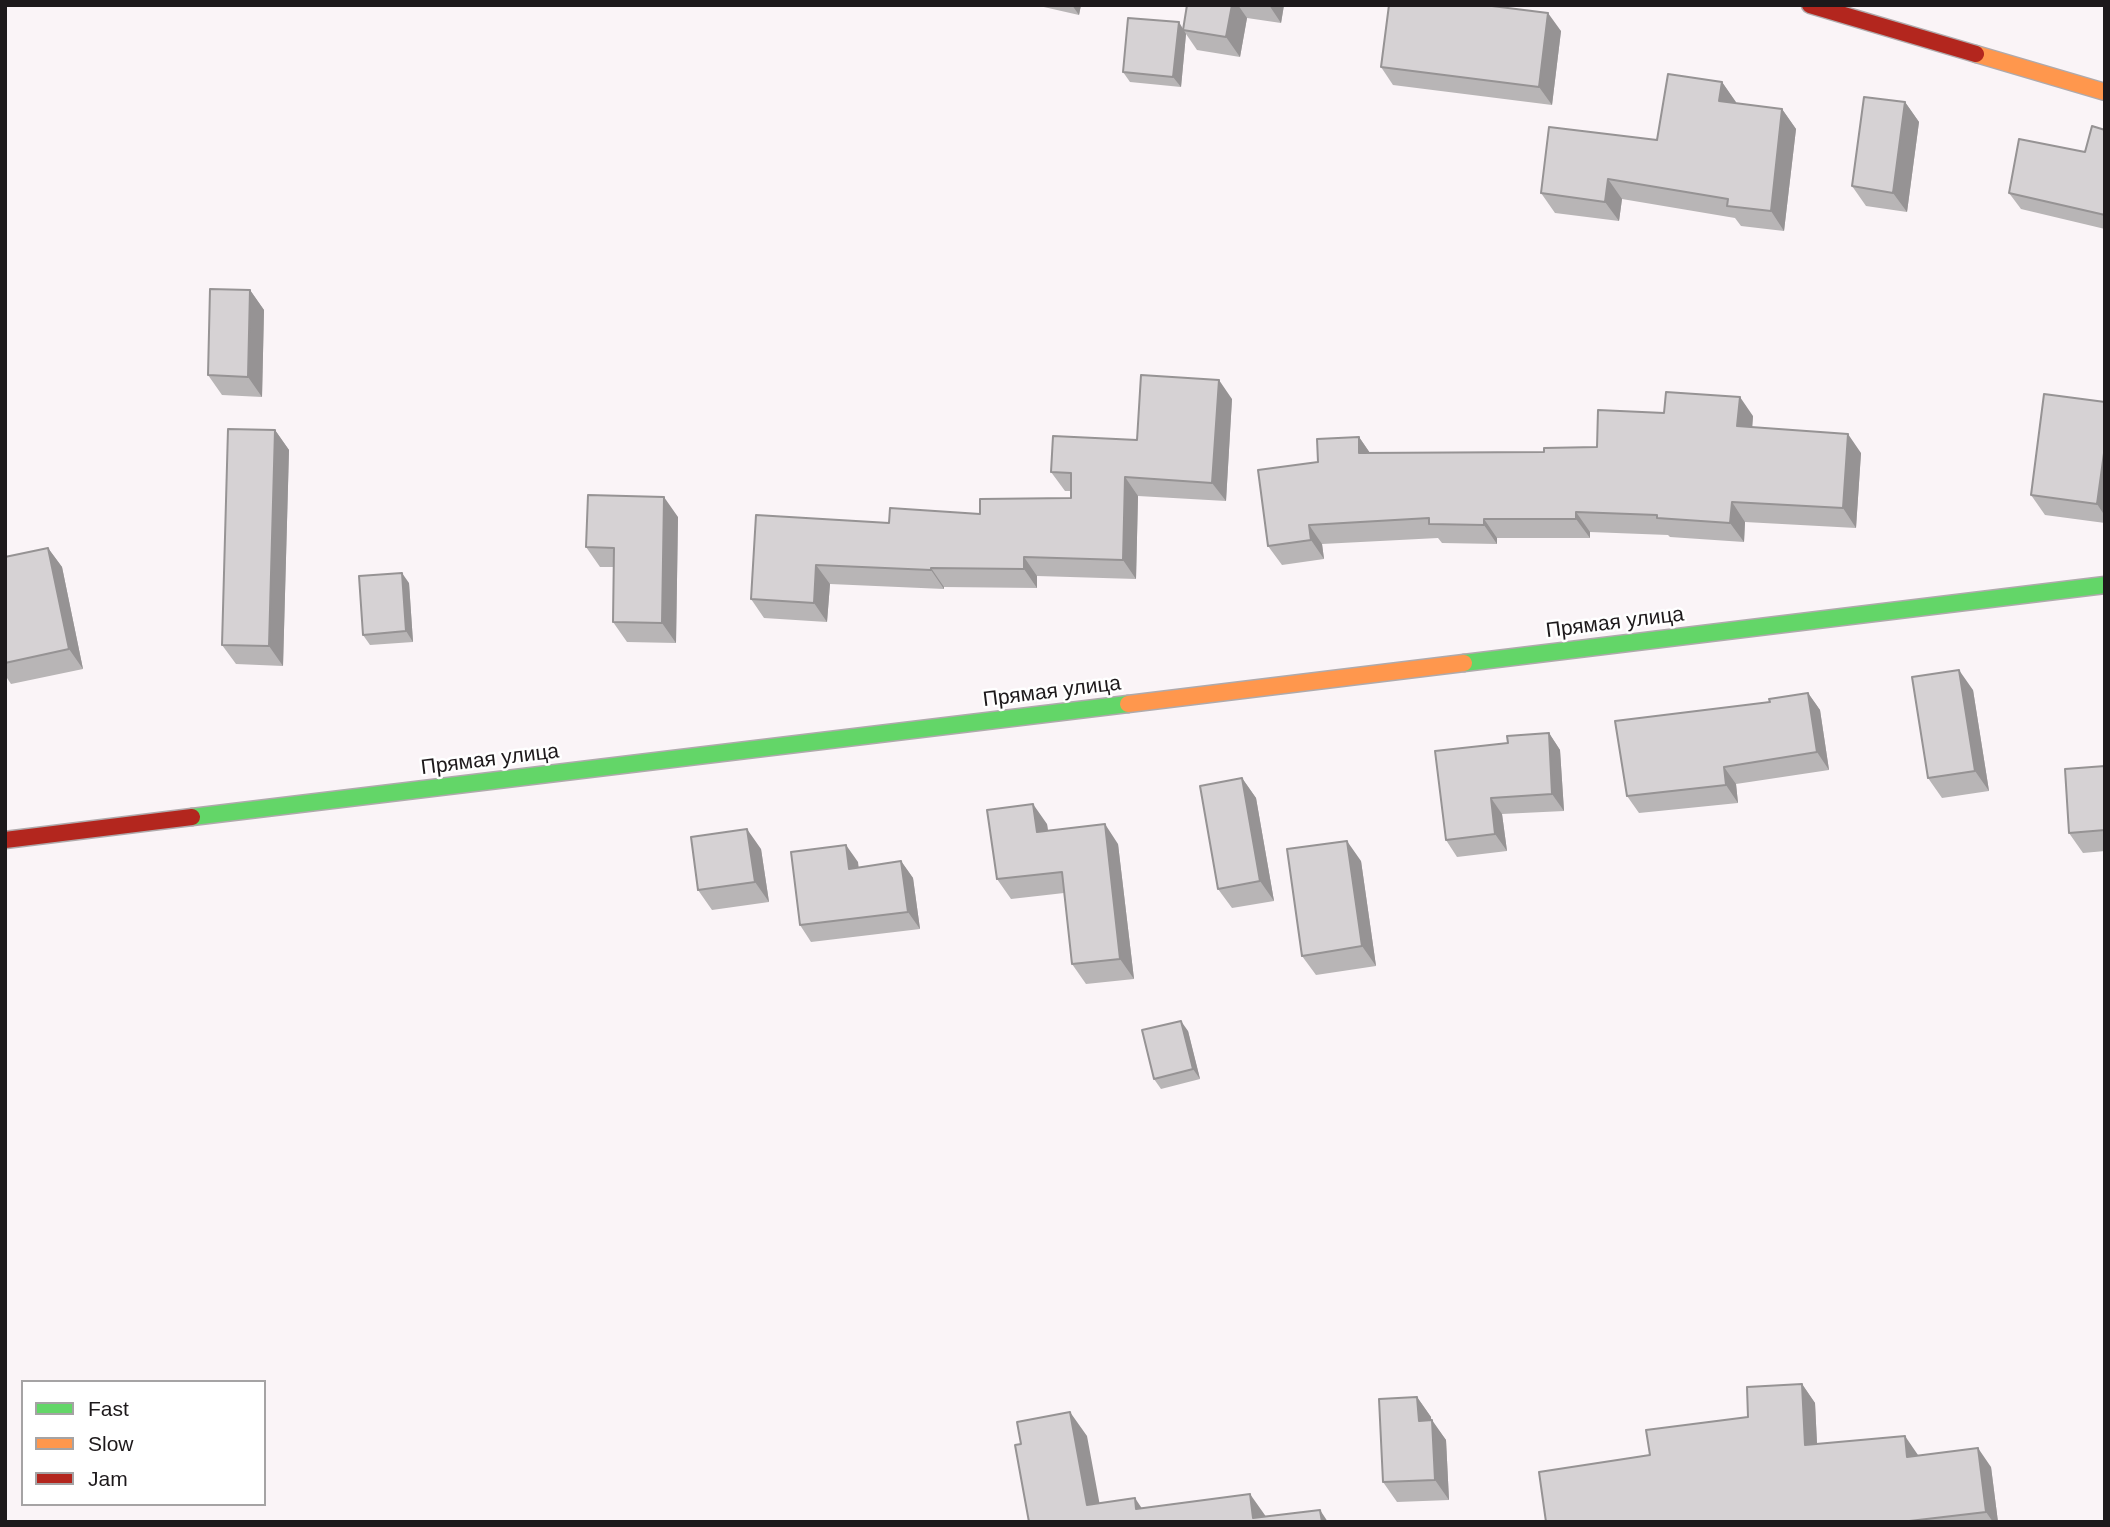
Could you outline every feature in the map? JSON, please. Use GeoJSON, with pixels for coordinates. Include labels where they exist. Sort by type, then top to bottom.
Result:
{"type":"FeatureCollection","features":[{"type":"Feature","properties":{"kind":"street"},"geometry":{"type":"LineString","coordinates":[[1810,5],[2105,92]]}},
{"type":"Feature","properties":{"kind":"street","name":"Прямая улица"},"geometry":{"type":"LineString","coordinates":[[5,840],[2105,585]]}},
{"type":"Feature","properties":{"kind":"building"},"geometry":{"type":"Polygon","coordinates":[[[1187,5],[1232,5],[1226,37],[1183,30],[1187,5]]]}},
{"type":"Feature","properties":{"kind":"building"},"geometry":{"type":"Polygon","coordinates":[[[1389,5],[1484,5],[1548,13],[1539,87],[1381,67],[1389,5]]]}},
{"type":"Feature","properties":{"kind":"building"},"geometry":{"type":"Polygon","coordinates":[[[1128,18],[1179,22],[1173,77],[1123,72],[1128,18]]]}},
{"type":"Feature","properties":{"kind":"building"},"geometry":{"type":"Polygon","coordinates":[[[1668,74],[1722,82],[1719,101],[1782,109],[1771,211],[1727,206],[1728,199],[1608,179],[1605,202],[1541,193],[1549,127],[1657,140],[1668,74]]]}},
{"type":"Feature","properties":{"kind":"building"},"geometry":{"type":"Polygon","coordinates":[[[1864,97],[1905,102],[1893,193],[1852,186],[1864,97]]]}},
{"type":"Feature","properties":{"kind":"building"},"geometry":{"type":"Polygon","coordinates":[[[2092,126],[2105,130],[2105,215],[2009,193],[2019,139],[2085,152],[2092,126]]]}},
{"type":"Feature","properties":{"kind":"building"},"geometry":{"type":"Polygon","coordinates":[[[210,289],[250,290],[248,377],[208,375],[210,289]]]}},
{"type":"Feature","properties":{"kind":"building"},"geometry":{"type":"Polygon","coordinates":[[[1141,375],[1219,380],[1212,483],[1125,477],[1123,560],[1024,557],[1024,569],[931,570],[816,565],[814,603],[751,599],[756,515],[889,523],[890,508],[980,514],[980,499],[1071,498],[1071,473],[1051,472],[1053,436],[1137,440],[1141,375]]]}},
{"type":"Feature","properties":{"kind":"building"},"geometry":{"type":"Polygon","coordinates":[[[1666,392],[1740,397],[1737,426],[1848,434],[1843,508],[1732,502],[1730,523],[1657,518],[1657,515],[1576,512],[1576,519],[1484,519],[1484,525],[1429,524],[1429,518],[1309,525],[1311,540],[1268,546],[1258,470],[1318,462],[1317,439],[1359,437],[1359,453],[1544,452],[1544,448],[1597,447],[1598,410],[1664,413],[1666,392]]]}},
{"type":"Feature","properties":{"kind":"building"},"geometry":{"type":"Polygon","coordinates":[[[2044,394],[2105,402],[2105,446],[2097,504],[2031,495],[2044,394]]]}},
{"type":"Feature","properties":{"kind":"building"},"geometry":{"type":"Polygon","coordinates":[[[228,429],[275,430],[269,646],[222,645],[228,429]]]}},
{"type":"Feature","properties":{"kind":"building"},"geometry":{"type":"Polygon","coordinates":[[[588,495],[664,497],[662,623],[613,622],[614,548],[586,547],[588,495]]]}},
{"type":"Feature","properties":{"kind":"building"},"geometry":{"type":"Polygon","coordinates":[[[48,548],[69,649],[5,663],[5,557],[48,548]]]}},
{"type":"Feature","properties":{"kind":"building"},"geometry":{"type":"Polygon","coordinates":[[[402,573],[406,631],[363,635],[359,576],[402,573]]]}},
{"type":"Feature","properties":{"kind":"building"},"geometry":{"type":"Polygon","coordinates":[[[1959,670],[1975,771],[1928,778],[1912,677],[1959,670]]]}},
{"type":"Feature","properties":{"kind":"building"},"geometry":{"type":"Polygon","coordinates":[[[1808,693],[1817,752],[1724,767],[1726,785],[1627,796],[1615,721],[1770,702],[1769,699],[1808,693]]]}},
{"type":"Feature","properties":{"kind":"building"},"geometry":{"type":"Polygon","coordinates":[[[1549,733],[1552,794],[1491,798],[1495,834],[1446,840],[1435,751],[1508,743],[1507,736],[1549,733]]]}},
{"type":"Feature","properties":{"kind":"building"},"geometry":{"type":"Polygon","coordinates":[[[2105,766],[2105,830],[2069,833],[2065,769],[2105,766]]]}},
{"type":"Feature","properties":{"kind":"building"},"geometry":{"type":"Polygon","coordinates":[[[1242,778],[1260,881],[1218,889],[1200,786],[1242,778]]]}},
{"type":"Feature","properties":{"kind":"building"},"geometry":{"type":"Polygon","coordinates":[[[1033,804],[1037,832],[1105,824],[1120,959],[1072,964],[1062,872],[997,879],[987,810],[1033,804]]]}},
{"type":"Feature","properties":{"kind":"building"},"geometry":{"type":"Polygon","coordinates":[[[747,829],[755,882],[698,890],[691,837],[747,829]]]}},
{"type":"Feature","properties":{"kind":"building"},"geometry":{"type":"Polygon","coordinates":[[[1347,841],[1362,946],[1302,956],[1287,849],[1347,841]]]}},
{"type":"Feature","properties":{"kind":"building"},"geometry":{"type":"Polygon","coordinates":[[[846,845],[849,869],[901,861],[908,912],[800,925],[791,852],[846,845]]]}},
{"type":"Feature","properties":{"kind":"building"},"geometry":{"type":"Polygon","coordinates":[[[1181,1021],[1193,1069],[1154,1079],[1142,1030],[1181,1021]]]}},
{"type":"Feature","properties":{"kind":"building"},"geometry":{"type":"Polygon","coordinates":[[[1802,1384],[1805,1445],[1905,1436],[1907,1457],[1978,1448],[1986,1512],[1901,1522],[1546,1522],[1539,1472],[1650,1455],[1646,1430],[1748,1417],[1747,1387],[1802,1384]]]}},
{"type":"Feature","properties":{"kind":"building"},"geometry":{"type":"Polygon","coordinates":[[[1417,1397],[1419,1421],[1432,1420],[1435,1480],[1383,1482],[1379,1399],[1417,1397]]]}},
{"type":"Feature","properties":{"kind":"building"},"geometry":{"type":"Polygon","coordinates":[[[1070,1412],[1087,1505],[1135,1498],[1136,1509],[1250,1494],[1253,1518],[1320,1510],[1322,1522],[1029,1522],[1015,1445],[1021,1444],[1017,1422],[1070,1412]]]}},
{"type":"Feature","properties":{"kind":"traffic: fast"},"geometry":{"type":"LineString","coordinates":[[1464,663],[2105,585]]}},
{"type":"Feature","properties":{"kind":"traffic: fast"},"geometry":{"type":"LineString","coordinates":[[192,817],[1128,704]]}},
{"type":"Feature","properties":{"kind":"traffic: slow"},"geometry":{"type":"LineString","coordinates":[[1976,54],[2105,92]]}},
{"type":"Feature","properties":{"kind":"traffic: slow"},"geometry":{"type":"LineString","coordinates":[[1128,704],[1464,663]]}},
{"type":"Feature","properties":{"kind":"traffic: jam"},"geometry":{"type":"LineString","coordinates":[[1810,5],[1976,54]]}},
{"type":"Feature","properties":{"kind":"traffic: jam"},"geometry":{"type":"LineString","coordinates":[[5,840],[192,817]]}}]}
